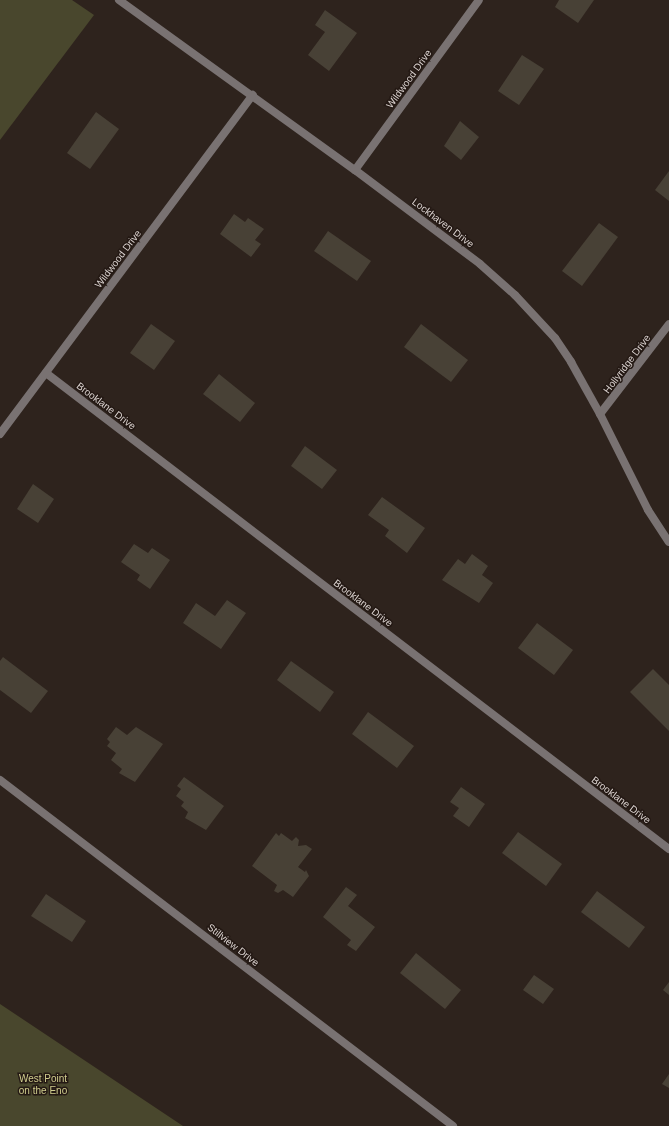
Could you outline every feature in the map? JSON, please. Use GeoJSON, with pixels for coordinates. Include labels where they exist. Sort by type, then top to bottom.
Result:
{"type":"FeatureCollection","features":[{"type":"Feature","properties":{"kind":"street","name":"Lockhaven Drive"},"geometry":{"type":"LineString","coordinates":[[119,0],[253,95],[355,170],[480,264],[515,294],[555,338],[600,414],[648,510],[669,542]]}},
{"type":"Feature","properties":{"kind":"street","name":"Wildwood Drive"},"geometry":{"type":"LineString","coordinates":[[355,170],[479,0]]}},
{"type":"Feature","properties":{"kind":"street","name":"Wildwood Drive"},"geometry":{"type":"LineString","coordinates":[[0,434],[253,95]]}},
{"type":"Feature","properties":{"kind":"street","name":"Hollyridge Drive"},"geometry":{"type":"LineString","coordinates":[[600,414],[669,324]]}},
{"type":"Feature","properties":{"kind":"street","name":"Brooklane Drive"},"geometry":{"type":"LineString","coordinates":[[46,373],[669,850]]}},
{"type":"Feature","properties":{"kind":"street","name":"Stillview Drive"},"geometry":{"type":"LineString","coordinates":[[0,780],[453,1126]]}},
{"type":"Feature","properties":{"kind":"green space"},"geometry":{"type":"Polygon","coordinates":[[[0,0],[72,0],[94,15],[0,140],[0,0]]]}},
{"type":"Feature","properties":{"kind":"green space","name":"West Point on the Eno"},"geometry":{"type":"Polygon","coordinates":[[[0,1004],[183,1126],[0,1126],[0,1004]]]}},
{"type":"Feature","properties":{"kind":"building"},"geometry":{"type":"Polygon","coordinates":[[[559,0],[594,0],[578,23],[555,7],[559,0]]]}},
{"type":"Feature","properties":{"kind":"building"},"geometry":{"type":"Polygon","coordinates":[[[325,10],[357,33],[329,71],[308,55],[325,32],[315,25],[325,10]]]}},
{"type":"Feature","properties":{"kind":"building"},"geometry":{"type":"Polygon","coordinates":[[[522,55],[544,69],[519,105],[498,91],[522,55]]]}},
{"type":"Feature","properties":{"kind":"building"},"geometry":{"type":"Polygon","coordinates":[[[96,112],[119,129],[90,169],[67,153],[96,112]]]}},
{"type":"Feature","properties":{"kind":"building"},"geometry":{"type":"Polygon","coordinates":[[[460,121],[479,137],[461,160],[444,146],[460,121]]]}},
{"type":"Feature","properties":{"kind":"building"},"geometry":{"type":"Polygon","coordinates":[[[669,171],[669,201],[655,190],[669,171]]]}},
{"type":"Feature","properties":{"kind":"building"},"geometry":{"type":"Polygon","coordinates":[[[234,214],[245,222],[248,218],[264,229],[255,240],[261,244],[251,257],[220,234],[234,214]]]}},
{"type":"Feature","properties":{"kind":"building"},"geometry":{"type":"Polygon","coordinates":[[[599,223],[618,237],[582,286],[562,271],[599,223]]]}},
{"type":"Feature","properties":{"kind":"building"},"geometry":{"type":"Polygon","coordinates":[[[328,231],[371,261],[357,281],[314,251],[328,231]]]}},
{"type":"Feature","properties":{"kind":"building"},"geometry":{"type":"Polygon","coordinates":[[[151,324],[175,341],[154,370],[130,353],[151,324]]]}},
{"type":"Feature","properties":{"kind":"building"},"geometry":{"type":"Polygon","coordinates":[[[421,324],[468,360],[451,382],[404,347],[421,324]]]}},
{"type":"Feature","properties":{"kind":"building"},"geometry":{"type":"Polygon","coordinates":[[[219,374],[255,403],[240,422],[203,394],[219,374]]]}},
{"type":"Feature","properties":{"kind":"building"},"geometry":{"type":"Polygon","coordinates":[[[305,446],[337,470],[322,489],[291,466],[305,446]]]}},
{"type":"Feature","properties":{"kind":"building"},"geometry":{"type":"Polygon","coordinates":[[[33,484],[54,499],[38,523],[17,509],[33,484]]]}},
{"type":"Feature","properties":{"kind":"building"},"geometry":{"type":"Polygon","coordinates":[[[382,497],[425,528],[407,553],[385,536],[389,530],[368,515],[382,497]]]}},
{"type":"Feature","properties":{"kind":"building"},"geometry":{"type":"Polygon","coordinates":[[[134,544],[148,553],[152,548],[170,560],[150,589],[137,580],[140,575],[121,562],[134,544]]]}},
{"type":"Feature","properties":{"kind":"building"},"geometry":{"type":"Polygon","coordinates":[[[472,554],[488,566],[482,575],[493,583],[479,603],[442,580],[458,559],[465,564],[472,554]]]}},
{"type":"Feature","properties":{"kind":"building"},"geometry":{"type":"Polygon","coordinates":[[[227,600],[246,613],[221,649],[183,623],[196,603],[215,616],[227,600]]]}},
{"type":"Feature","properties":{"kind":"building"},"geometry":{"type":"Polygon","coordinates":[[[537,623],[573,650],[554,675],[518,648],[537,623]]]}},
{"type":"Feature","properties":{"kind":"building"},"geometry":{"type":"Polygon","coordinates":[[[3,657],[48,691],[31,713],[0,690],[0,661],[3,657]]]}},
{"type":"Feature","properties":{"kind":"building"},"geometry":{"type":"Polygon","coordinates":[[[291,661],[334,692],[320,712],[277,680],[291,661]]]}},
{"type":"Feature","properties":{"kind":"building"},"geometry":{"type":"Polygon","coordinates":[[[653,669],[669,685],[669,731],[630,692],[653,669]]]}},
{"type":"Feature","properties":{"kind":"building"},"geometry":{"type":"Polygon","coordinates":[[[368,712],[414,746],[397,768],[352,734],[368,712]]]}},
{"type":"Feature","properties":{"kind":"building"},"geometry":{"type":"Polygon","coordinates":[[[116,727],[127,735],[136,727],[163,744],[135,782],[119,773],[122,769],[111,760],[116,753],[107,746],[110,742],[107,739],[116,727]]]}},
{"type":"Feature","properties":{"kind":"building"},"geometry":{"type":"Polygon","coordinates":[[[184,777],[224,806],[206,830],[185,818],[188,812],[181,806],[184,802],[176,796],[181,789],[177,786],[184,777]]]}},
{"type":"Feature","properties":{"kind":"building"},"geometry":{"type":"Polygon","coordinates":[[[461,787],[485,804],[469,827],[453,816],[459,808],[450,802],[461,787]]]}},
{"type":"Feature","properties":{"kind":"building"},"geometry":{"type":"Polygon","coordinates":[[[518,832],[562,864],[546,886],[502,853],[518,832]]]}},
{"type":"Feature","properties":{"kind":"building"},"geometry":{"type":"Polygon","coordinates":[[[276,833],[279,836],[281,833],[292,841],[296,837],[299,840],[298,846],[306,845],[312,849],[298,867],[305,872],[306,870],[309,876],[293,897],[283,890],[278,893],[274,891],[277,885],[252,866],[276,833]]]}},
{"type":"Feature","properties":{"kind":"building"},"geometry":{"type":"Polygon","coordinates":[[[346,887],[357,895],[348,906],[375,927],[356,951],[347,945],[351,940],[323,917],[346,887]]]}},
{"type":"Feature","properties":{"kind":"building"},"geometry":{"type":"Polygon","coordinates":[[[597,891],[645,927],[629,948],[581,912],[597,891]]]}},
{"type":"Feature","properties":{"kind":"building"},"geometry":{"type":"Polygon","coordinates":[[[46,894],[86,921],[72,942],[31,916],[46,894]]]}},
{"type":"Feature","properties":{"kind":"building"},"geometry":{"type":"Polygon","coordinates":[[[416,953],[461,990],[445,1009],[400,973],[416,953]]]}},
{"type":"Feature","properties":{"kind":"building"},"geometry":{"type":"Polygon","coordinates":[[[534,975],[554,989],[543,1004],[523,990],[534,975]]]}},
{"type":"Feature","properties":{"kind":"building"},"geometry":{"type":"Polygon","coordinates":[[[669,982],[669,995],[663,990],[669,982]]]}},
{"type":"Feature","properties":{"kind":"building"},"geometry":{"type":"Polygon","coordinates":[[[669,1074],[669,1088],[662,1084],[669,1074]]]}}]}
